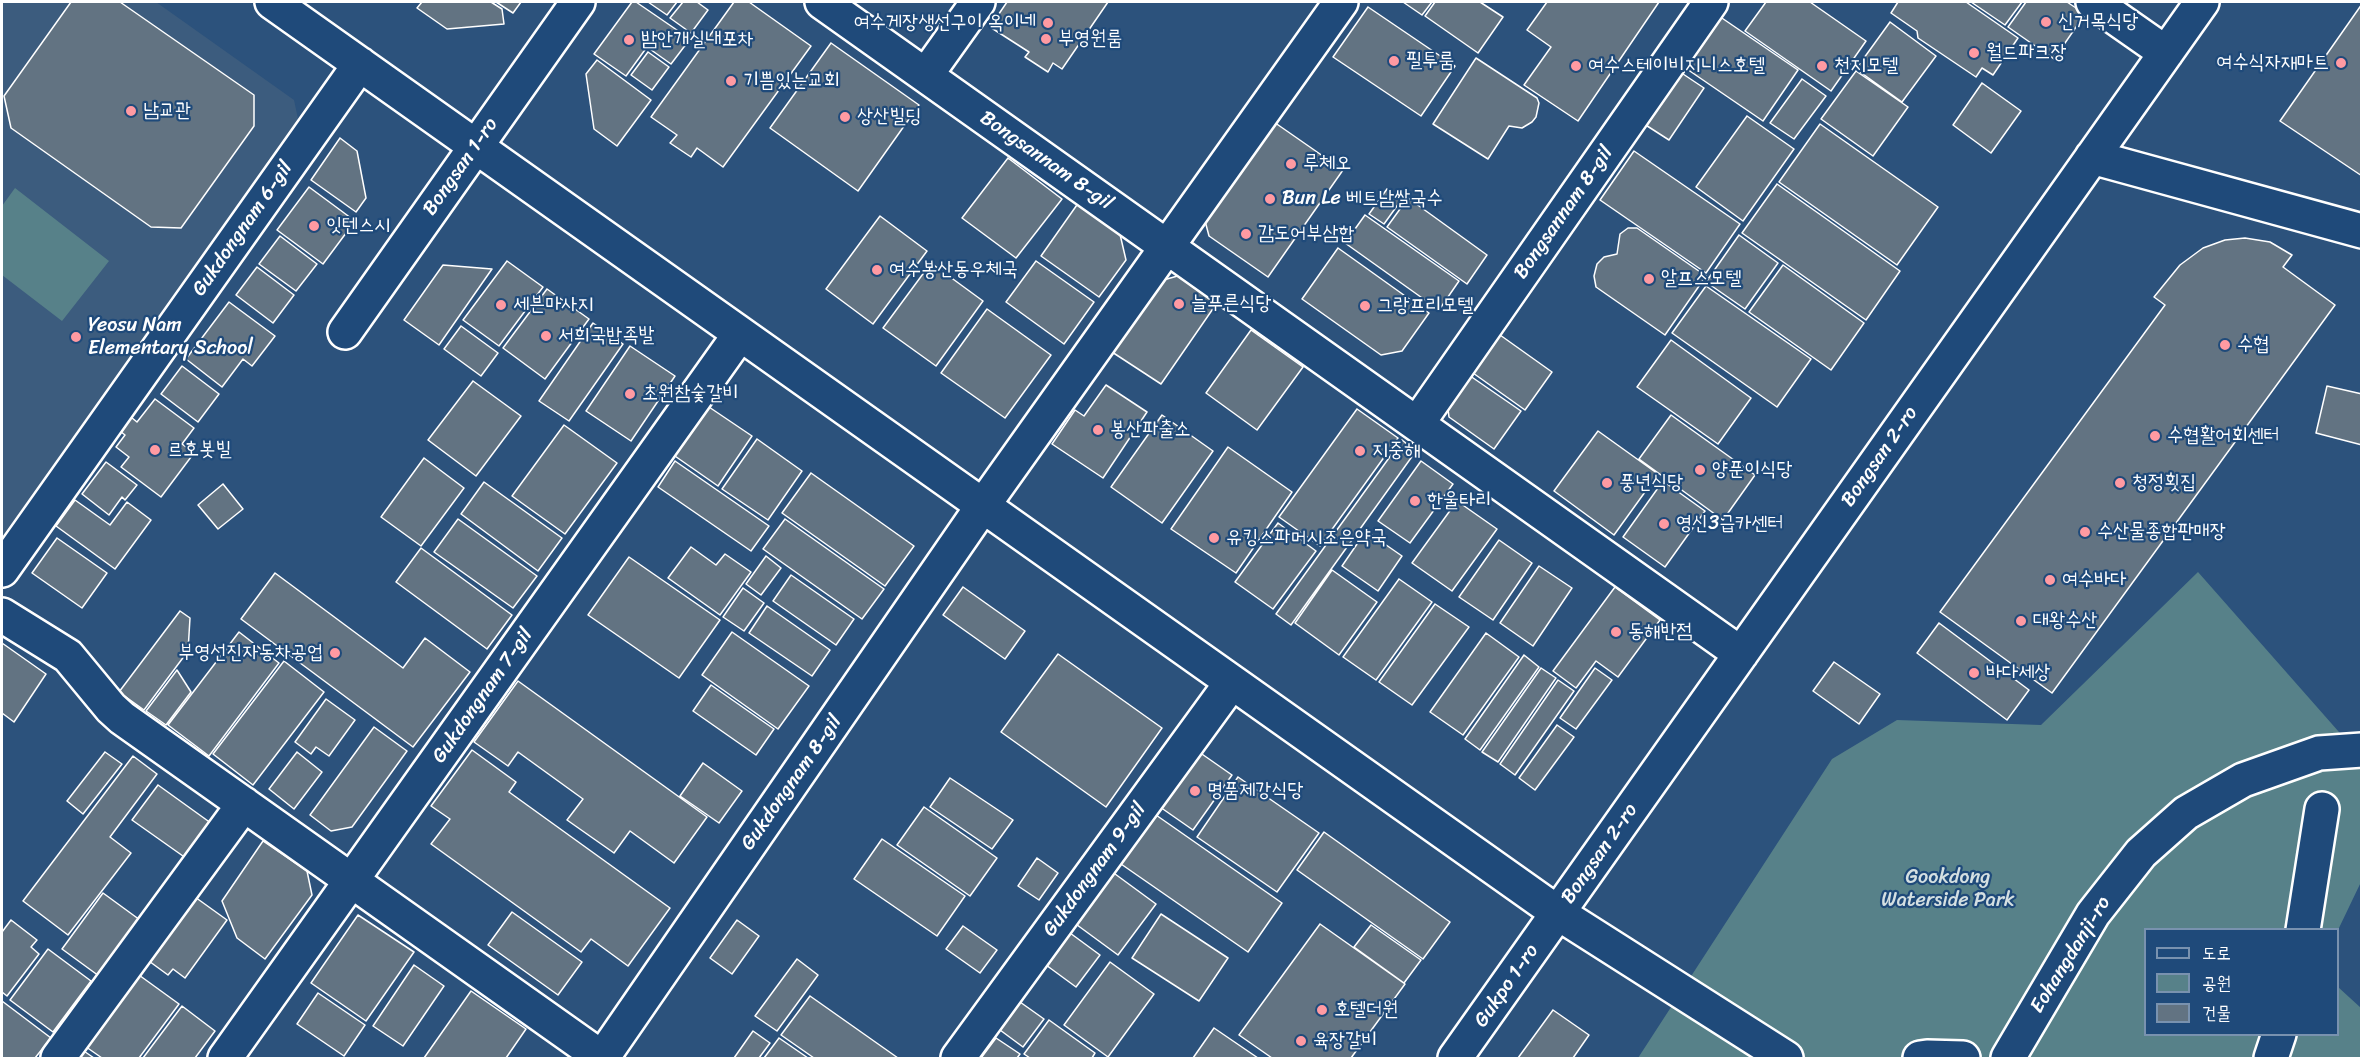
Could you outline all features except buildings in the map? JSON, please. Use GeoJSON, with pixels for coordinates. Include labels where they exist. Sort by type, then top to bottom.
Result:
{"type":"FeatureCollection","features":[{"type":"Feature","properties":{"kind":"street"},"geometry":{"type":"LineString","coordinates":[[272,2],[1558,913],[1786,1059]]}},
{"type":"Feature","properties":{"kind":"street","name":"Bongsan 1-ro"},"geometry":{"type":"LineString","coordinates":[[345,332],[578,2]]}},
{"type":"Feature","properties":{"kind":"street","name":"Bongsannam 8-gil"},"geometry":{"type":"LineString","coordinates":[[822,2],[1741,654]]}},
{"type":"Feature","properties":{"kind":"street"},"geometry":{"type":"LineString","coordinates":[[926,75],[978,2]]}},
{"type":"Feature","properties":{"kind":"street"},"geometry":{"type":"LineString","coordinates":[[1167,247],[1341,2]]}},
{"type":"Feature","properties":{"kind":"street","name":"Bongsannam 8-gil"},"geometry":{"type":"LineString","coordinates":[[1417,424],[1711,2]]}},
{"type":"Feature","properties":{"kind":"street"},"geometry":{"type":"LineString","coordinates":[[2093,2],[2166,53]]}},
{"type":"Feature","properties":{"kind":"street","name":"Bongsan 2-ro"},"geometry":{"type":"LineString","coordinates":[[1558,913],[2202,2]]}},
{"type":"Feature","properties":{"kind":"street","name":"Gukdongnam 6-gil"},"geometry":{"type":"LineString","coordinates":[[2,570],[360,64]]}},
{"type":"Feature","properties":{"kind":"street"},"geometry":{"type":"LineString","coordinates":[[2092,157],[2361,231]]}},
{"type":"Feature","properties":{"kind":"street","name":"Gukdongnam 8-gil"},"geometry":{"type":"LineString","coordinates":[[602,1059],[982,507],[1167,247]]}},
{"type":"Feature","properties":{"kind":"street","name":"Gukdongnam 7-gil"},"geometry":{"type":"LineString","coordinates":[[225,1059],[740,334]]}},
{"type":"Feature","properties":{"kind":"street"},"geometry":{"type":"LineString","coordinates":[[2,615],[68,656],[122,718],[602,1059]]}},
{"type":"Feature","properties":{"kind":"street","name":"Gukdongnam 9-gil"},"geometry":{"type":"LineString","coordinates":[[958,1059],[1232,682]]}},
{"type":"Feature","properties":{"kind":"street","name":"Eohangdanji-ro"},"geometry":{"type":"LineString","coordinates":[[2008,1059],[2093,914],[2141,854],[2186,813],[2243,780],[2319,753],[2361,750]]}},
{"type":"Feature","properties":{"kind":"street"},"geometry":{"type":"LineString","coordinates":[[58,1059],[244,804]]}},
{"type":"Feature","properties":{"kind":"street"},"geometry":{"type":"LineString","coordinates":[[2303,928],[2322,809]]}},
{"type":"Feature","properties":{"kind":"street","name":"Gukpo 1-ro"},"geometry":{"type":"LineString","coordinates":[[1455,1059],[1558,913]]}},
{"type":"Feature","properties":{"kind":"street"},"geometry":{"type":"LineString","coordinates":[[2271,1059],[2279,1036]]}},
{"type":"Feature","properties":{"kind":"street"},"geometry":{"type":"LineString","coordinates":[[1920,1059],[1927,1056],[1963,1059]]}},
{"type":"Feature","properties":{"kind":"shaded area","name":"Yeosu Nam Elementary School"},"geometry":{"type":"Polygon","coordinates":[[[2,2],[156,2],[294,100],[301,133],[2,541],[2,2]]]}},
{"type":"Feature","properties":{"kind":"green space"},"geometry":{"type":"Polygon","coordinates":[[[15,188],[109,261],[62,321],[2,275],[2,206],[15,188]]]}},
{"type":"Feature","properties":{"kind":"green space","name":"Gookdong Waterside Park"},"geometry":{"type":"Polygon","coordinates":[[[2198,572],[2361,757],[2361,882],[2339,928],[2144,928],[2144,1036],[2339,1036],[2339,988],[2361,1008],[2361,1058],[1638,1058],[1832,759],[1897,720],[2041,725],[2198,572]]]}},
{"type":"Feature","properties":{"kind":"place","name":"신거목식당"},"geometry":{"type":"Point","coordinates":[2046,22]}},
{"type":"Feature","properties":{"kind":"place","name":"여수게장생선구이 옥이네"},"geometry":{"type":"Point","coordinates":[1048,23]}},
{"type":"Feature","properties":{"kind":"place","name":"부영원룸"},"geometry":{"type":"Point","coordinates":[1046,39]}},
{"type":"Feature","properties":{"kind":"place","name":"밤안개실내포차"},"geometry":{"type":"Point","coordinates":[629,40]}},
{"type":"Feature","properties":{"kind":"place","name":"월드파크장"},"geometry":{"type":"Point","coordinates":[1974,53]}},
{"type":"Feature","properties":{"kind":"place","name":"필투룸"},"geometry":{"type":"Point","coordinates":[1394,61]}},
{"type":"Feature","properties":{"kind":"place","name":"여수식자재마트"},"geometry":{"type":"Point","coordinates":[2341,63]}},
{"type":"Feature","properties":{"kind":"place","name":"여수스테이비지니스호텔"},"geometry":{"type":"Point","coordinates":[1576,66]}},
{"type":"Feature","properties":{"kind":"place","name":"천지모텔"},"geometry":{"type":"Point","coordinates":[1822,66]}},
{"type":"Feature","properties":{"kind":"place","name":"기쁨있는교회"},"geometry":{"type":"Point","coordinates":[731,81]}},
{"type":"Feature","properties":{"kind":"place","name":"남교관"},"geometry":{"type":"Point","coordinates":[131,111]}},
{"type":"Feature","properties":{"kind":"place","name":"상산빌딩"},"geometry":{"type":"Point","coordinates":[845,117]}},
{"type":"Feature","properties":{"kind":"place","name":"루체오"},"geometry":{"type":"Point","coordinates":[1291,164]}},
{"type":"Feature","properties":{"kind":"place","name":"Bun Le 베트남쌀국수"},"geometry":{"type":"Point","coordinates":[1270,199]}},
{"type":"Feature","properties":{"kind":"place","name":"잇텐스시"},"geometry":{"type":"Point","coordinates":[314,226]}},
{"type":"Feature","properties":{"kind":"place","name":"감도어부삼합"},"geometry":{"type":"Point","coordinates":[1246,234]}},
{"type":"Feature","properties":{"kind":"place","name":"여수봉산동우체국"},"geometry":{"type":"Point","coordinates":[877,270]}},
{"type":"Feature","properties":{"kind":"place","name":"알프스모텔"},"geometry":{"type":"Point","coordinates":[1649,279]}},
{"type":"Feature","properties":{"kind":"place","name":"늘푸른식당"},"geometry":{"type":"Point","coordinates":[1179,304]}},
{"type":"Feature","properties":{"kind":"place","name":"세븐마사지"},"geometry":{"type":"Point","coordinates":[501,305]}},
{"type":"Feature","properties":{"kind":"place","name":"그랑프리모텔"},"geometry":{"type":"Point","coordinates":[1365,306]}},
{"type":"Feature","properties":{"kind":"place","name":"서희국밥족발"},"geometry":{"type":"Point","coordinates":[546,336]}},
{"type":"Feature","properties":{"kind":"place","name":"Yeosu Nam Elementary School"},"geometry":{"type":"Point","coordinates":[76,337]}},
{"type":"Feature","properties":{"kind":"place","name":"수협"},"geometry":{"type":"Point","coordinates":[2225,345]}},
{"type":"Feature","properties":{"kind":"place","name":"초원참숯갈비"},"geometry":{"type":"Point","coordinates":[630,394]}},
{"type":"Feature","properties":{"kind":"place","name":"봉산파출소"},"geometry":{"type":"Point","coordinates":[1098,430]}},
{"type":"Feature","properties":{"kind":"place","name":"수협활어회센터"},"geometry":{"type":"Point","coordinates":[2155,436]}},
{"type":"Feature","properties":{"kind":"place","name":"르호봇빌"},"geometry":{"type":"Point","coordinates":[155,450]}},
{"type":"Feature","properties":{"kind":"place","name":"지중해"},"geometry":{"type":"Point","coordinates":[1360,451]}},
{"type":"Feature","properties":{"kind":"place","name":"양푼이식당"},"geometry":{"type":"Point","coordinates":[1700,470]}},
{"type":"Feature","properties":{"kind":"place","name":"풍년식당"},"geometry":{"type":"Point","coordinates":[1607,483]}},
{"type":"Feature","properties":{"kind":"place","name":"청정횟집"},"geometry":{"type":"Point","coordinates":[2120,483]}},
{"type":"Feature","properties":{"kind":"place","name":"한울타리"},"geometry":{"type":"Point","coordinates":[1415,501]}},
{"type":"Feature","properties":{"kind":"place","name":"영신3급카센터"},"geometry":{"type":"Point","coordinates":[1664,524]}},
{"type":"Feature","properties":{"kind":"place","name":"수산물종합판매장"},"geometry":{"type":"Point","coordinates":[2085,532]}},
{"type":"Feature","properties":{"kind":"place","name":"유킹스파머시조은약국"},"geometry":{"type":"Point","coordinates":[1214,538]}},
{"type":"Feature","properties":{"kind":"place","name":"여수바다"},"geometry":{"type":"Point","coordinates":[2050,580]}},
{"type":"Feature","properties":{"kind":"place","name":"대왕수산"},"geometry":{"type":"Point","coordinates":[2021,621]}},
{"type":"Feature","properties":{"kind":"place","name":"동해반점"},"geometry":{"type":"Point","coordinates":[1616,632]}},
{"type":"Feature","properties":{"kind":"place","name":"부영선진자동차공업"},"geometry":{"type":"Point","coordinates":[335,653]}},
{"type":"Feature","properties":{"kind":"place","name":"바다세상"},"geometry":{"type":"Point","coordinates":[1974,673]}},
{"type":"Feature","properties":{"kind":"place","name":"명품제강식당"},"geometry":{"type":"Point","coordinates":[1195,791]}},
{"type":"Feature","properties":{"kind":"place","name":"호텔더원"},"geometry":{"type":"Point","coordinates":[1322,1010]}},
{"type":"Feature","properties":{"kind":"place","name":"육장갈비"},"geometry":{"type":"Point","coordinates":[1301,1041]}}]}
